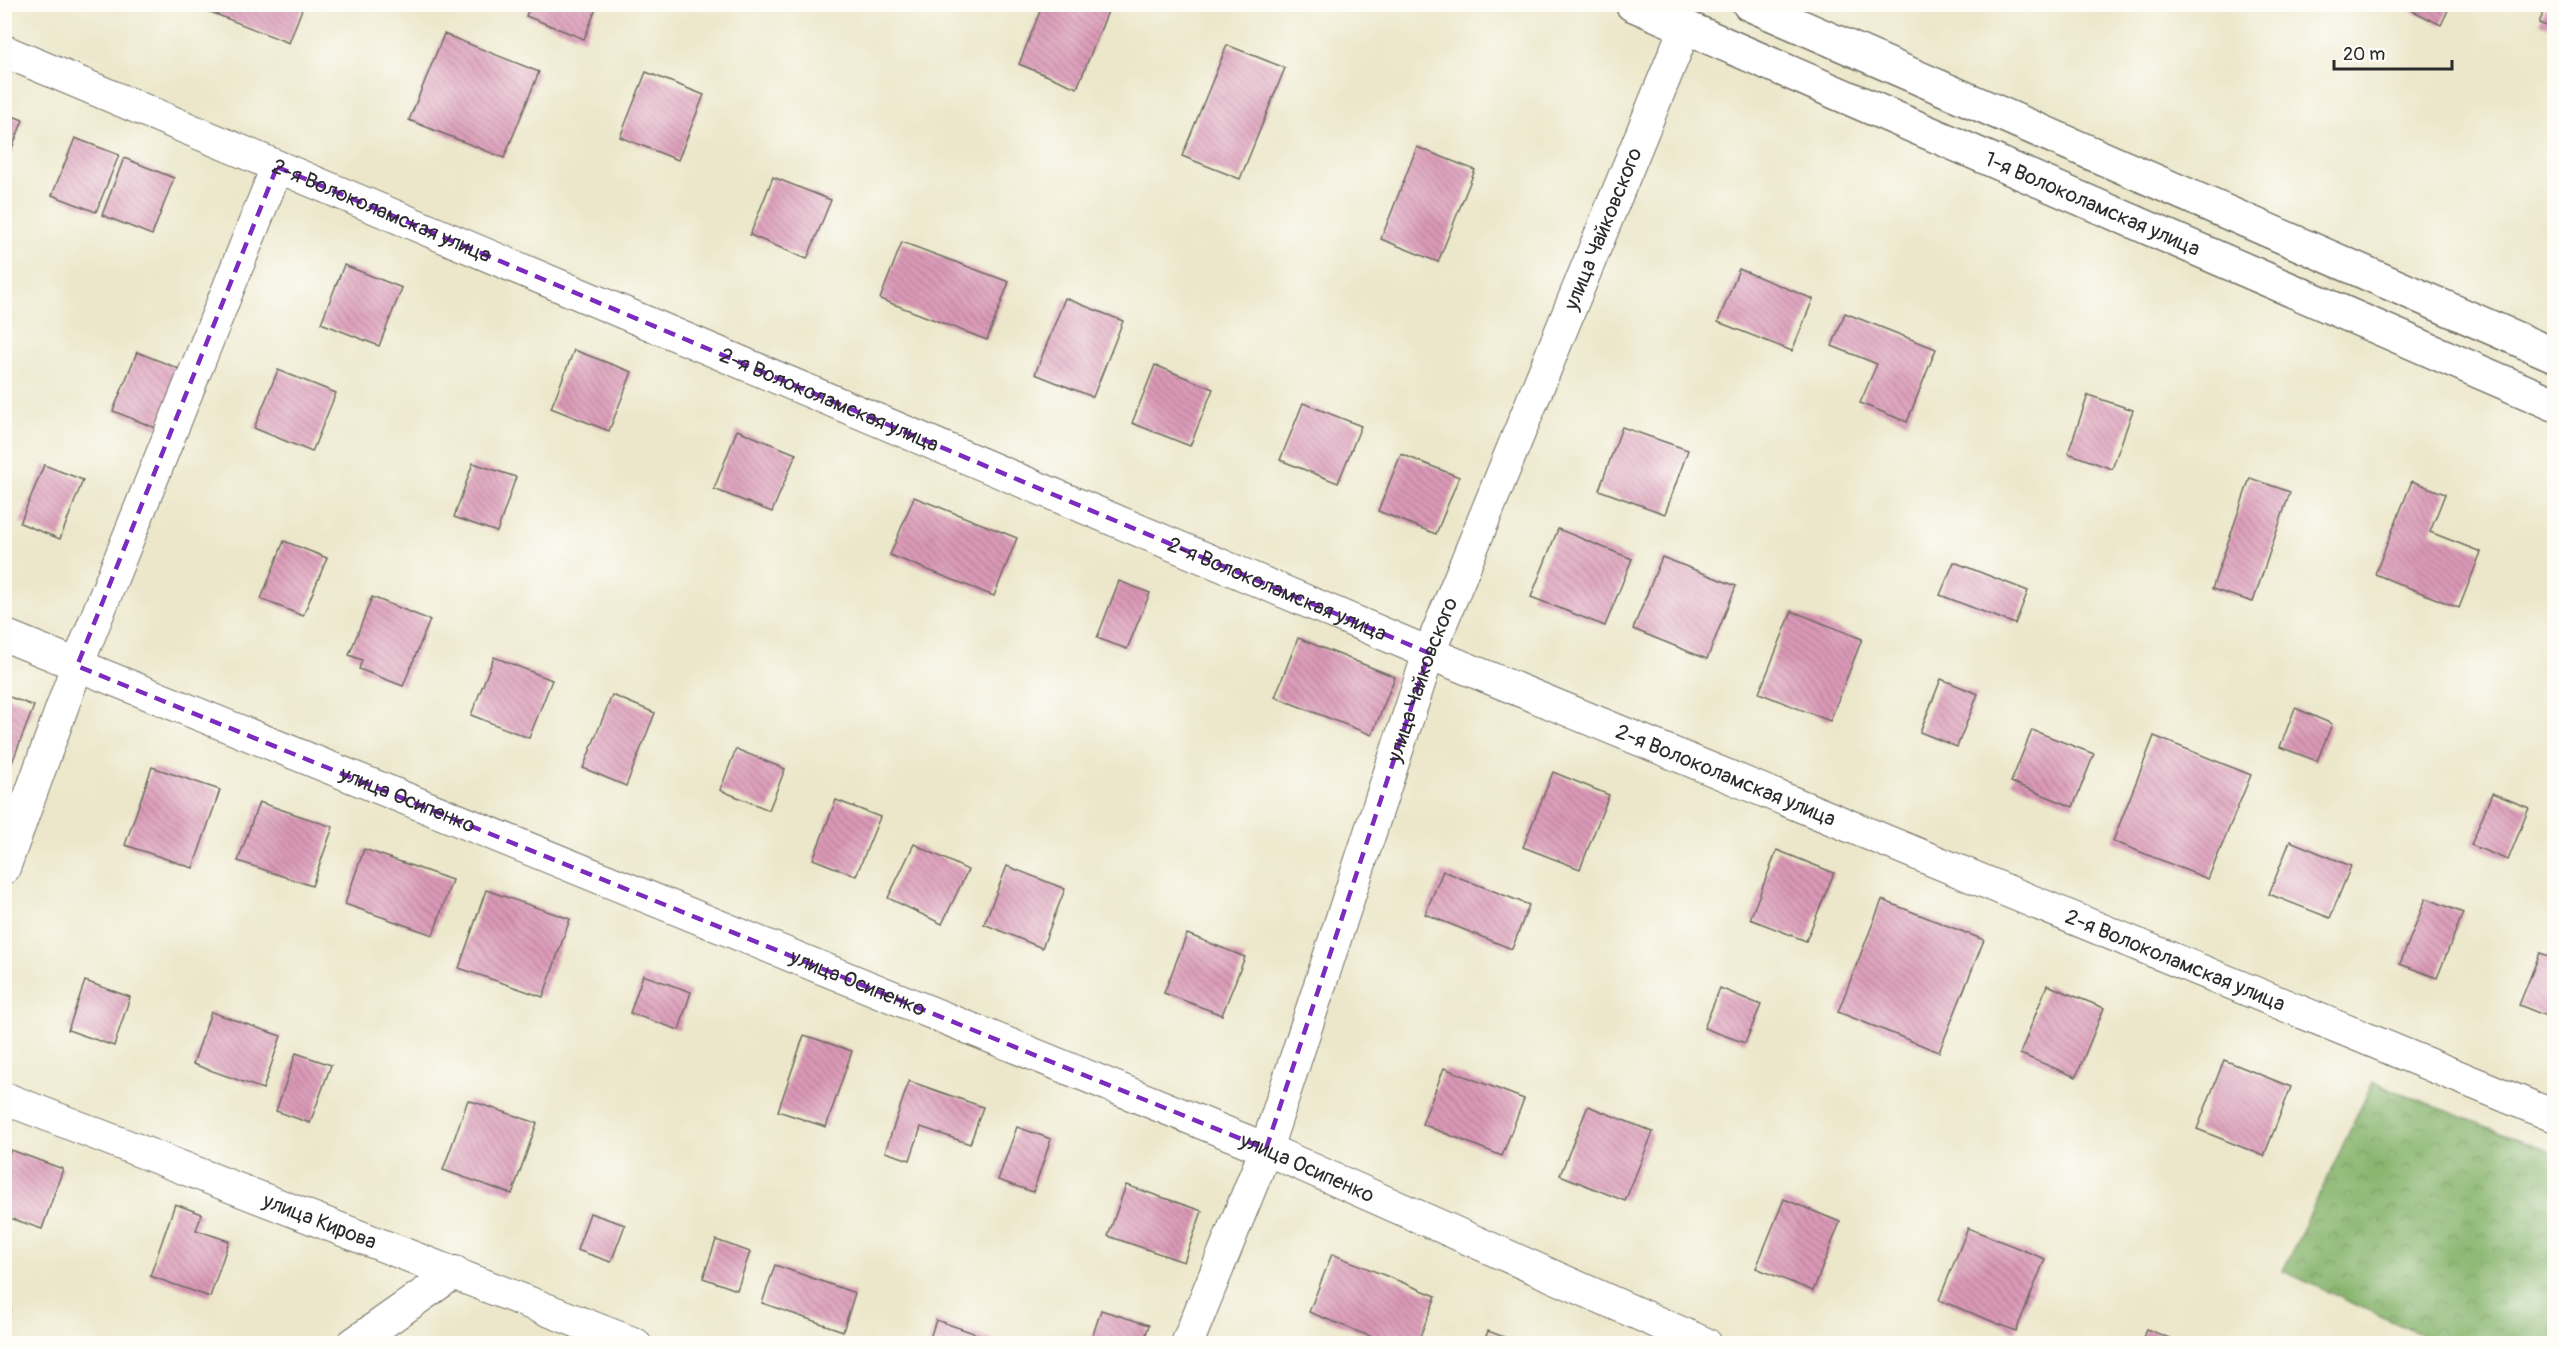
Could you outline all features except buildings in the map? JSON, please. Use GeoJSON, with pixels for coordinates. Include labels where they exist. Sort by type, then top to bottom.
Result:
{"type":"FeatureCollection","features":[{"type":"Feature","properties":{"kind":"main road","name":"1-я Волоколамская улица"},"geometry":{"type":"LineString","coordinates":[[1632,4],[2554,404]]}},
{"type":"Feature","properties":{"kind":"main road"},"geometry":{"type":"LineString","coordinates":[[1749,4],[2554,355]]}},
{"type":"Feature","properties":{"kind":"street","name":"улица Чайковского"},"geometry":{"type":"LineString","coordinates":[[1186,1344],[1266,1149],[1429,654],[1685,28]]}},
{"type":"Feature","properties":{"kind":"street","name":"2-я Волоколамская улица"},"geometry":{"type":"LineString","coordinates":[[4,51],[1429,654],[2554,1116]]}},
{"type":"Feature","properties":{"kind":"street"},"geometry":{"type":"LineString","coordinates":[[4,868],[77,666],[277,167]]}},
{"type":"Feature","properties":{"kind":"street","name":"улица Осипенко"},"geometry":{"type":"LineString","coordinates":[[4,635],[1266,1149],[1706,1344]]}},
{"type":"Feature","properties":{"kind":"street","name":"улица Кирова"},"geometry":{"type":"LineString","coordinates":[[4,1098],[635,1344]]}},
{"type":"Feature","properties":{"kind":"street"},"geometry":{"type":"LineString","coordinates":[[353,1344],[455,1272]]}},
{"type":"Feature","properties":{"kind":"highlighted area"},"geometry":{"type":"Polygon","coordinates":[[[277,167],[1429,653],[1266,1149],[77,666],[277,167]]]}},
{"type":"Feature","properties":{"kind":"green space"},"geometry":{"type":"Polygon","coordinates":[[[2373,1082],[2554,1153],[2554,1343],[2439,1343],[2283,1271],[2373,1082]]]}}]}
